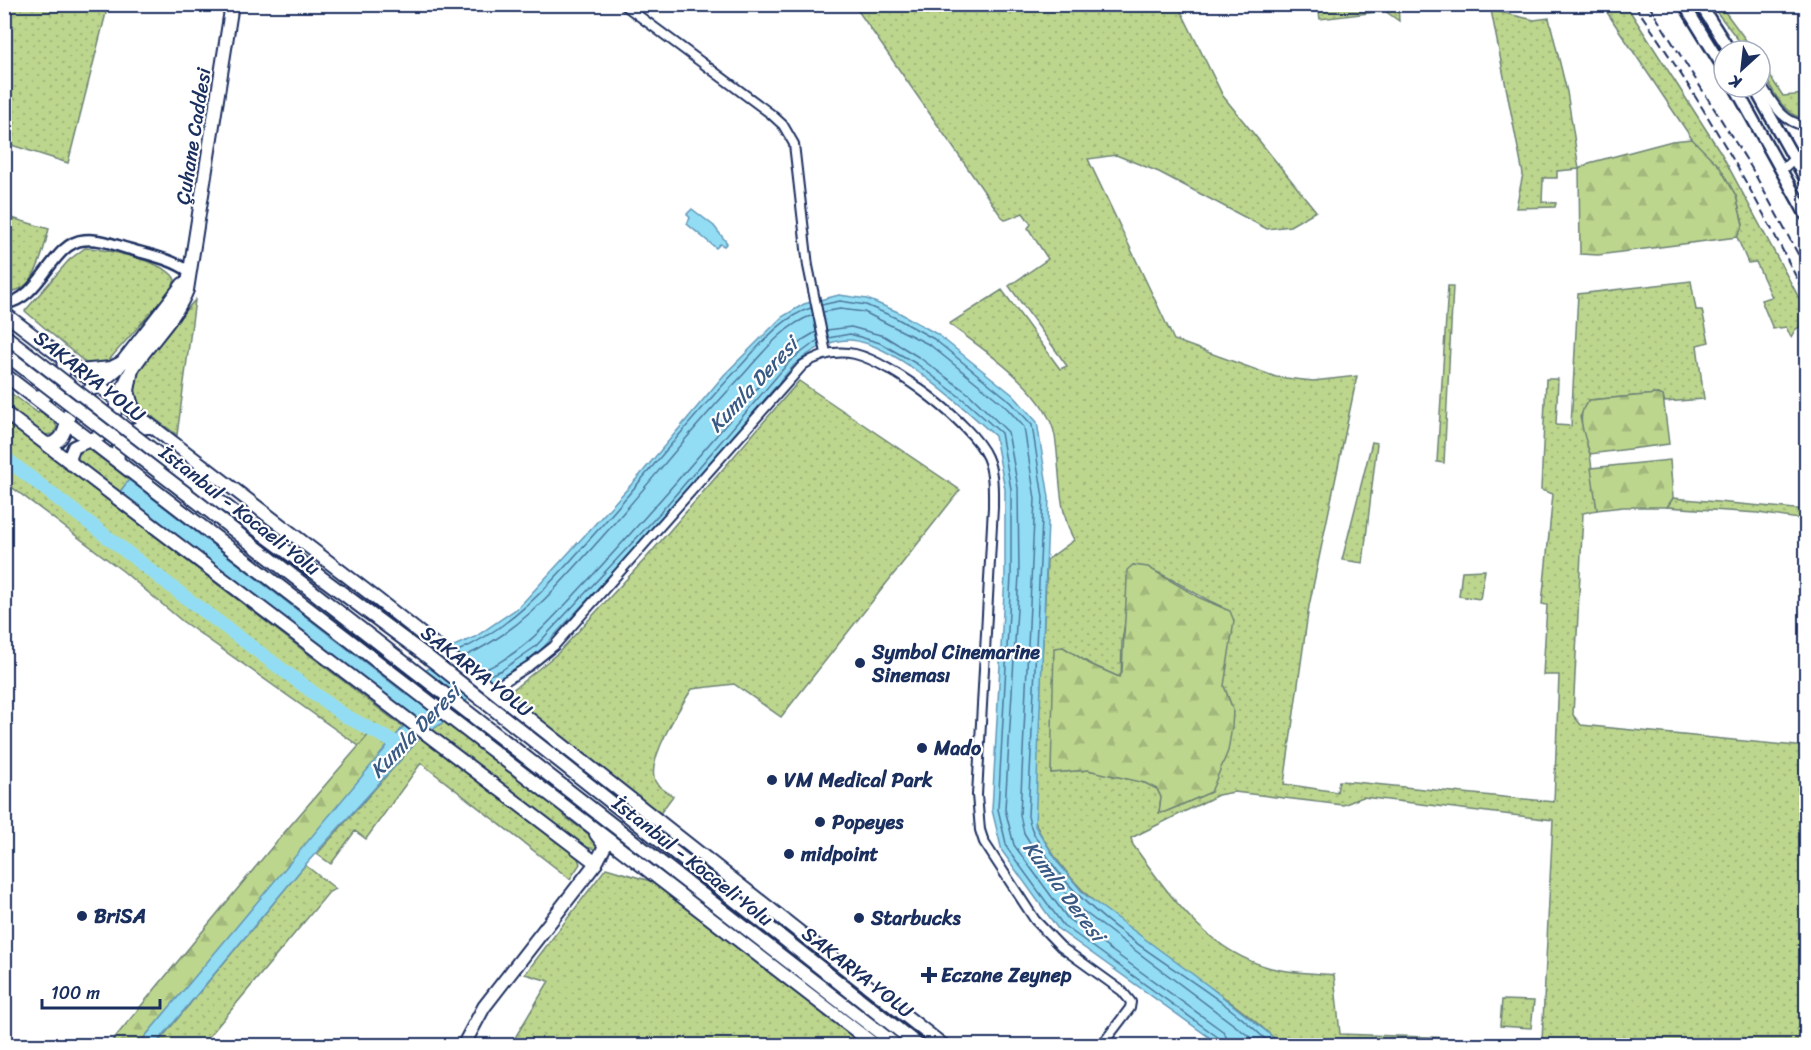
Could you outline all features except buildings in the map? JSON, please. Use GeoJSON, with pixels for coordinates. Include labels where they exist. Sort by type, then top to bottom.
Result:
{"type":"FeatureCollection","features":[{"type":"Feature","properties":{"kind":"main road","name":"Çuhane Caddesi"},"geometry":{"type":"LineString","coordinates":[[127,365],[190,272],[232,4]]}},
{"type":"Feature","properties":{"kind":"main road"},"geometry":{"type":"LineString","coordinates":[[1684,4],[1712,50]]}},
{"type":"Feature","properties":{"kind":"main road"},"geometry":{"type":"LineString","coordinates":[[1700,4],[1723,39]]}},
{"type":"Feature","properties":{"kind":"main road"},"geometry":{"type":"LineString","coordinates":[[1742,99],[1806,216]]}},
{"type":"Feature","properties":{"kind":"main road"},"geometry":{"type":"LineString","coordinates":[[1761,99],[1806,180]]}},
{"type":"Feature","properties":{"kind":"main road"},"geometry":{"type":"LineString","coordinates":[[4,314],[442,651],[944,1046]]}},
{"type":"Feature","properties":{"kind":"main road","name":"SAKARYA YOLU"},"geometry":{"type":"LineString","coordinates":[[4,335],[223,504],[436,663],[919,1046]]}},
{"type":"Feature","properties":{"kind":"main road","name":"İstanbul - Kocaeli Yolu"},"geometry":{"type":"LineString","coordinates":[[4,353],[897,1046]]}},
{"type":"Feature","properties":{"kind":"main road"},"geometry":{"type":"LineString","coordinates":[[35,398],[53,393],[59,386],[63,377],[63,358]]}},
{"type":"Feature","properties":{"kind":"main road"},"geometry":{"type":"LineString","coordinates":[[79,371],[127,365]]}},
{"type":"Feature","properties":{"kind":"main road"},"geometry":{"type":"LineString","coordinates":[[46,444],[58,441],[62,437],[73,400],[98,386],[127,365]]}},
{"type":"Feature","properties":{"kind":"main road"},"geometry":{"type":"LineString","coordinates":[[71,464],[70,457],[74,447],[103,435],[111,428],[127,365]]}},
{"type":"Feature","properties":{"kind":"main road"},"geometry":{"type":"LineString","coordinates":[[127,365],[128,391],[134,414]]}},
{"type":"Feature","properties":{"kind":"main road"},"geometry":{"type":"LineString","coordinates":[[4,374],[634,857],[876,1046]]}},
{"type":"Feature","properties":{"kind":"main road"},"geometry":{"type":"LineString","coordinates":[[4,412],[596,863]]}},
{"type":"Feature","properties":{"kind":"main road"},"geometry":{"type":"LineString","coordinates":[[118,462],[118,446],[124,436],[133,429],[151,427]]}},
{"type":"Feature","properties":{"kind":"main road"},"geometry":{"type":"LineString","coordinates":[[326,561],[424,654]]}},
{"type":"Feature","properties":{"kind":"main road"},"geometry":{"type":"LineString","coordinates":[[302,602],[402,660]]}},
{"type":"Feature","properties":{"kind":"main road"},"geometry":{"type":"LineString","coordinates":[[463,1046],[484,1007],[596,863],[605,846],[604,841],[577,820],[564,805]]}},
{"type":"Feature","properties":{"kind":"main road"},"geometry":{"type":"LineString","coordinates":[[596,863],[610,854],[625,854],[634,857]]}},
{"type":"Feature","properties":{"kind":"street"},"geometry":{"type":"LineString","coordinates":[[623,4],[771,114],[789,133],[794,144],[813,292],[826,351]]}},
{"type":"Feature","properties":{"kind":"street"},"geometry":{"type":"LineString","coordinates":[[1770,99],[1781,116],[1789,122],[1806,126]]}},
{"type":"Feature","properties":{"kind":"street"},"geometry":{"type":"LineString","coordinates":[[1782,170],[1806,147]]}},
{"type":"Feature","properties":{"kind":"street"},"geometry":{"type":"LineString","coordinates":[[4,304],[24,297],[68,246],[82,240],[96,240],[153,256],[190,272]]}},
{"type":"Feature","properties":{"kind":"street"},"geometry":{"type":"LineString","coordinates":[[488,687],[529,666],[554,646],[803,365],[826,351],[856,354],[906,379],[964,428],[979,443],[988,458],[992,473],[993,507],[977,797],[980,830],[1012,887],[1048,936],[1122,991],[1131,1002],[1130,1008],[1101,1046]]}},
{"type":"Feature","properties":{"kind":"green space"},"geometry":{"type":"Polygon","coordinates":[[[5,4],[108,5],[68,163],[5,143],[5,4]]]}},
{"type":"Feature","properties":{"kind":"green space"},"geometry":{"type":"Polygon","coordinates":[[[854,5],[1178,5],[1223,96],[1316,211],[1290,226],[1267,229],[1159,172],[1116,155],[1088,159],[1174,340],[1276,377],[1313,381],[1357,376],[1309,606],[1284,784],[1337,792],[1339,781],[1554,802],[1559,675],[1543,675],[1547,605],[1542,604],[1553,494],[1541,490],[1546,379],[1558,379],[1556,425],[1571,426],[1578,294],[1691,281],[1696,310],[1702,310],[1709,342],[1697,345],[1704,399],[1665,402],[1663,396],[1658,394],[1589,400],[1580,417],[1590,454],[1597,510],[1583,513],[1573,715],[1581,725],[1806,747],[1806,1045],[1281,1045],[1223,996],[1159,953],[1099,906],[1073,879],[1050,849],[1036,825],[1034,816],[1047,560],[1074,540],[1062,502],[1055,436],[1050,419],[1027,388],[996,359],[949,324],[1002,290],[1060,369],[1067,366],[1009,286],[1048,259],[1028,228],[1031,224],[1023,213],[1006,220],[854,5]],[[1133,565],[1127,587],[1128,604],[1122,641],[1121,678],[1090,664],[1063,647],[1051,773],[1088,770],[1145,783],[1157,789],[1161,797],[1159,812],[1165,812],[1211,792],[1233,710],[1224,686],[1221,606],[1167,577],[1133,565]],[[1234,792],[1218,795],[1131,838],[1133,845],[1161,883],[1209,935],[1227,949],[1271,968],[1334,975],[1340,1034],[1542,1041],[1553,820],[1363,797],[1343,805],[1234,792]]]}},
{"type":"Feature","properties":{"kind":"green space"},"geometry":{"type":"Polygon","coordinates":[[[1318,5],[1398,5],[1399,21],[1385,11],[1320,19],[1318,5]]]}},
{"type":"Feature","properties":{"kind":"green space"},"geometry":{"type":"Polygon","coordinates":[[[1602,5],[1626,5],[1721,153],[1806,311],[1806,322],[1795,330],[1791,337],[1786,327],[1773,329],[1761,300],[1772,297],[1756,262],[1748,263],[1737,237],[1743,225],[1736,196],[1719,166],[1696,145],[1602,5]]]}},
{"type":"Feature","properties":{"kind":"green space"},"geometry":{"type":"Polygon","coordinates":[[[1711,5],[1720,5],[1745,39],[1738,39],[1711,5]]]}},
{"type":"Feature","properties":{"kind":"green space"},"geometry":{"type":"Polygon","coordinates":[[[1491,10],[1534,20],[1549,18],[1567,92],[1579,169],[1557,171],[1557,178],[1543,178],[1542,202],[1556,203],[1555,207],[1516,208],[1523,174],[1491,10]]]}},
{"type":"Feature","properties":{"kind":"green space"},"geometry":{"type":"Polygon","coordinates":[[[1772,79],[1783,96],[1806,94],[1806,119],[1790,112],[1772,89],[1772,79]]]}},
{"type":"Feature","properties":{"kind":"green space"},"geometry":{"type":"Polygon","coordinates":[[[1692,139],[1719,166],[1736,196],[1743,225],[1737,237],[1598,255],[1580,254],[1579,169],[1589,163],[1672,141],[1692,139]]]}},
{"type":"Feature","properties":{"kind":"green space"},"geometry":{"type":"Polygon","coordinates":[[[5,216],[49,229],[36,270],[31,279],[16,291],[5,291],[5,216]]]}},
{"type":"Feature","properties":{"kind":"green space"},"geometry":{"type":"Polygon","coordinates":[[[85,248],[120,253],[149,262],[170,273],[175,280],[170,291],[102,365],[88,365],[25,311],[69,260],[85,248]]]}},
{"type":"Feature","properties":{"kind":"green space"},"geometry":{"type":"Polygon","coordinates":[[[1448,286],[1453,286],[1444,463],[1437,462],[1448,286]]]}},
{"type":"Feature","properties":{"kind":"green space"},"geometry":{"type":"Polygon","coordinates":[[[195,300],[177,435],[146,411],[138,401],[135,389],[144,362],[195,300]]]}},
{"type":"Feature","properties":{"kind":"green space"},"geometry":{"type":"Polygon","coordinates":[[[799,381],[960,490],[781,717],[734,684],[692,689],[666,734],[655,761],[656,783],[673,796],[659,815],[505,696],[558,653],[647,557],[799,381]]]}},
{"type":"Feature","properties":{"kind":"green space"},"geometry":{"type":"Polygon","coordinates":[[[4,388],[38,413],[53,420],[57,427],[53,434],[44,435],[5,406],[4,388]]]}},
{"type":"Feature","properties":{"kind":"green space"},"geometry":{"type":"Polygon","coordinates":[[[1658,394],[1663,396],[1669,444],[1590,454],[1581,419],[1589,400],[1658,394]]]}},
{"type":"Feature","properties":{"kind":"green space"},"geometry":{"type":"Polygon","coordinates":[[[4,420],[403,727],[391,745],[382,737],[370,733],[359,746],[182,621],[124,572],[5,482],[4,420]]]}},
{"type":"Feature","properties":{"kind":"green space"},"geometry":{"type":"Polygon","coordinates":[[[1372,442],[1377,443],[1363,563],[1342,560],[1372,442]]]}},
{"type":"Feature","properties":{"kind":"green space"},"geometry":{"type":"Polygon","coordinates":[[[84,449],[89,449],[129,480],[119,493],[81,465],[77,456],[84,449]]]}},
{"type":"Feature","properties":{"kind":"green space"},"geometry":{"type":"Polygon","coordinates":[[[1670,460],[1673,498],[1667,507],[1623,507],[1597,510],[1591,468],[1670,460]]]}},
{"type":"Feature","properties":{"kind":"green space"},"geometry":{"type":"Polygon","coordinates":[[[1673,498],[1806,510],[1806,520],[1758,513],[1667,507],[1673,498]]]}},
{"type":"Feature","properties":{"kind":"green space"},"geometry":{"type":"Polygon","coordinates":[[[1133,565],[1148,567],[1198,597],[1230,611],[1234,621],[1224,686],[1233,710],[1228,751],[1211,792],[1159,813],[1161,797],[1157,789],[1145,783],[1088,770],[1051,773],[1054,648],[1063,647],[1090,664],[1119,677],[1122,673],[1127,570],[1133,565]]]}},
{"type":"Feature","properties":{"kind":"green space"},"geometry":{"type":"Polygon","coordinates":[[[1485,570],[1480,599],[1459,596],[1462,571],[1485,570]]]}},
{"type":"Feature","properties":{"kind":"green space"},"geometry":{"type":"Polygon","coordinates":[[[445,721],[559,807],[565,817],[599,842],[596,849],[585,847],[429,732],[445,721]]]}},
{"type":"Feature","properties":{"kind":"green space"},"geometry":{"type":"Polygon","coordinates":[[[370,733],[382,737],[391,745],[138,1045],[108,1046],[277,841],[370,733]]]}},
{"type":"Feature","properties":{"kind":"green space"},"geometry":{"type":"Polygon","coordinates":[[[420,738],[516,807],[577,856],[580,864],[570,879],[421,763],[366,839],[355,831],[331,864],[317,854],[420,738]]]}},
{"type":"Feature","properties":{"kind":"green space"},"geometry":{"type":"Polygon","coordinates":[[[305,865],[336,889],[329,892],[202,1045],[155,1046],[305,865]]]}},
{"type":"Feature","properties":{"kind":"green space"},"geometry":{"type":"Polygon","coordinates":[[[606,868],[657,883],[866,1046],[510,1046],[549,981],[525,974],[606,868]]]}},
{"type":"Feature","properties":{"kind":"green space"},"geometry":{"type":"Polygon","coordinates":[[[1502,1000],[1534,1001],[1531,1028],[1500,1026],[1502,1000]]]}},
{"type":"Feature","properties":{"kind":"water"},"geometry":{"type":"Polygon","coordinates":[[[692,209],[714,226],[727,243],[724,246],[720,244],[716,248],[687,224],[690,218],[687,214],[692,209]]]}},
{"type":"Feature","properties":{"kind":"water","name":"Kumla Deresi"},"geometry":{"type":"Polygon","coordinates":[[[839,295],[867,299],[898,312],[937,334],[1013,395],[1037,422],[1049,498],[1035,826],[1059,864],[1084,894],[1210,987],[1281,1045],[1220,1045],[1058,929],[1002,851],[992,810],[1005,575],[1005,489],[995,436],[947,394],[907,364],[869,344],[843,340],[820,347],[794,365],[663,518],[539,652],[505,676],[484,684],[445,721],[420,738],[305,865],[155,1045],[138,1045],[413,715],[119,493],[129,480],[407,695],[442,651],[475,637],[519,607],[640,475],[724,375],[782,317],[804,304],[839,295]]]}},
{"type":"Feature","properties":{"kind":"waterway","name":"Kumla Deresi"},"geometry":{"type":"LineString","coordinates":[[4,457],[181,594],[342,714],[398,744]]}},
{"type":"Feature","properties":{"kind":"railway"},"geometry":{"type":"LineString","coordinates":[[1634,4],[1726,148],[1768,222],[1806,297]]}},
{"type":"Feature","properties":{"kind":"railway"},"geometry":{"type":"LineString","coordinates":[[1648,4],[1751,167],[1806,269]]}},
{"type":"Feature","properties":{"kind":"place","name":"Symbol Cinemarine Sineması"},"geometry":{"type":"Point","coordinates":[860,663]}},
{"type":"Feature","properties":{"kind":"place","name":"Mado"},"geometry":{"type":"Point","coordinates":[922,748]}},
{"type":"Feature","properties":{"kind":"place","name":"VM Medical Park"},"geometry":{"type":"Point","coordinates":[772,780]}},
{"type":"Feature","properties":{"kind":"place","name":"Popeyes"},"geometry":{"type":"Point","coordinates":[820,822]}},
{"type":"Feature","properties":{"kind":"place","name":"midpoint"},"geometry":{"type":"Point","coordinates":[789,854]}},
{"type":"Feature","properties":{"kind":"place","name":"BriSA"},"geometry":{"type":"Point","coordinates":[82,916]}},
{"type":"Feature","properties":{"kind":"place","name":"Starbucks"},"geometry":{"type":"Point","coordinates":[859,918]}},
{"type":"Feature","properties":{"kind":"place","name":"Eczane Zeynep"},"geometry":{"type":"Point","coordinates":[929,975]}}]}
